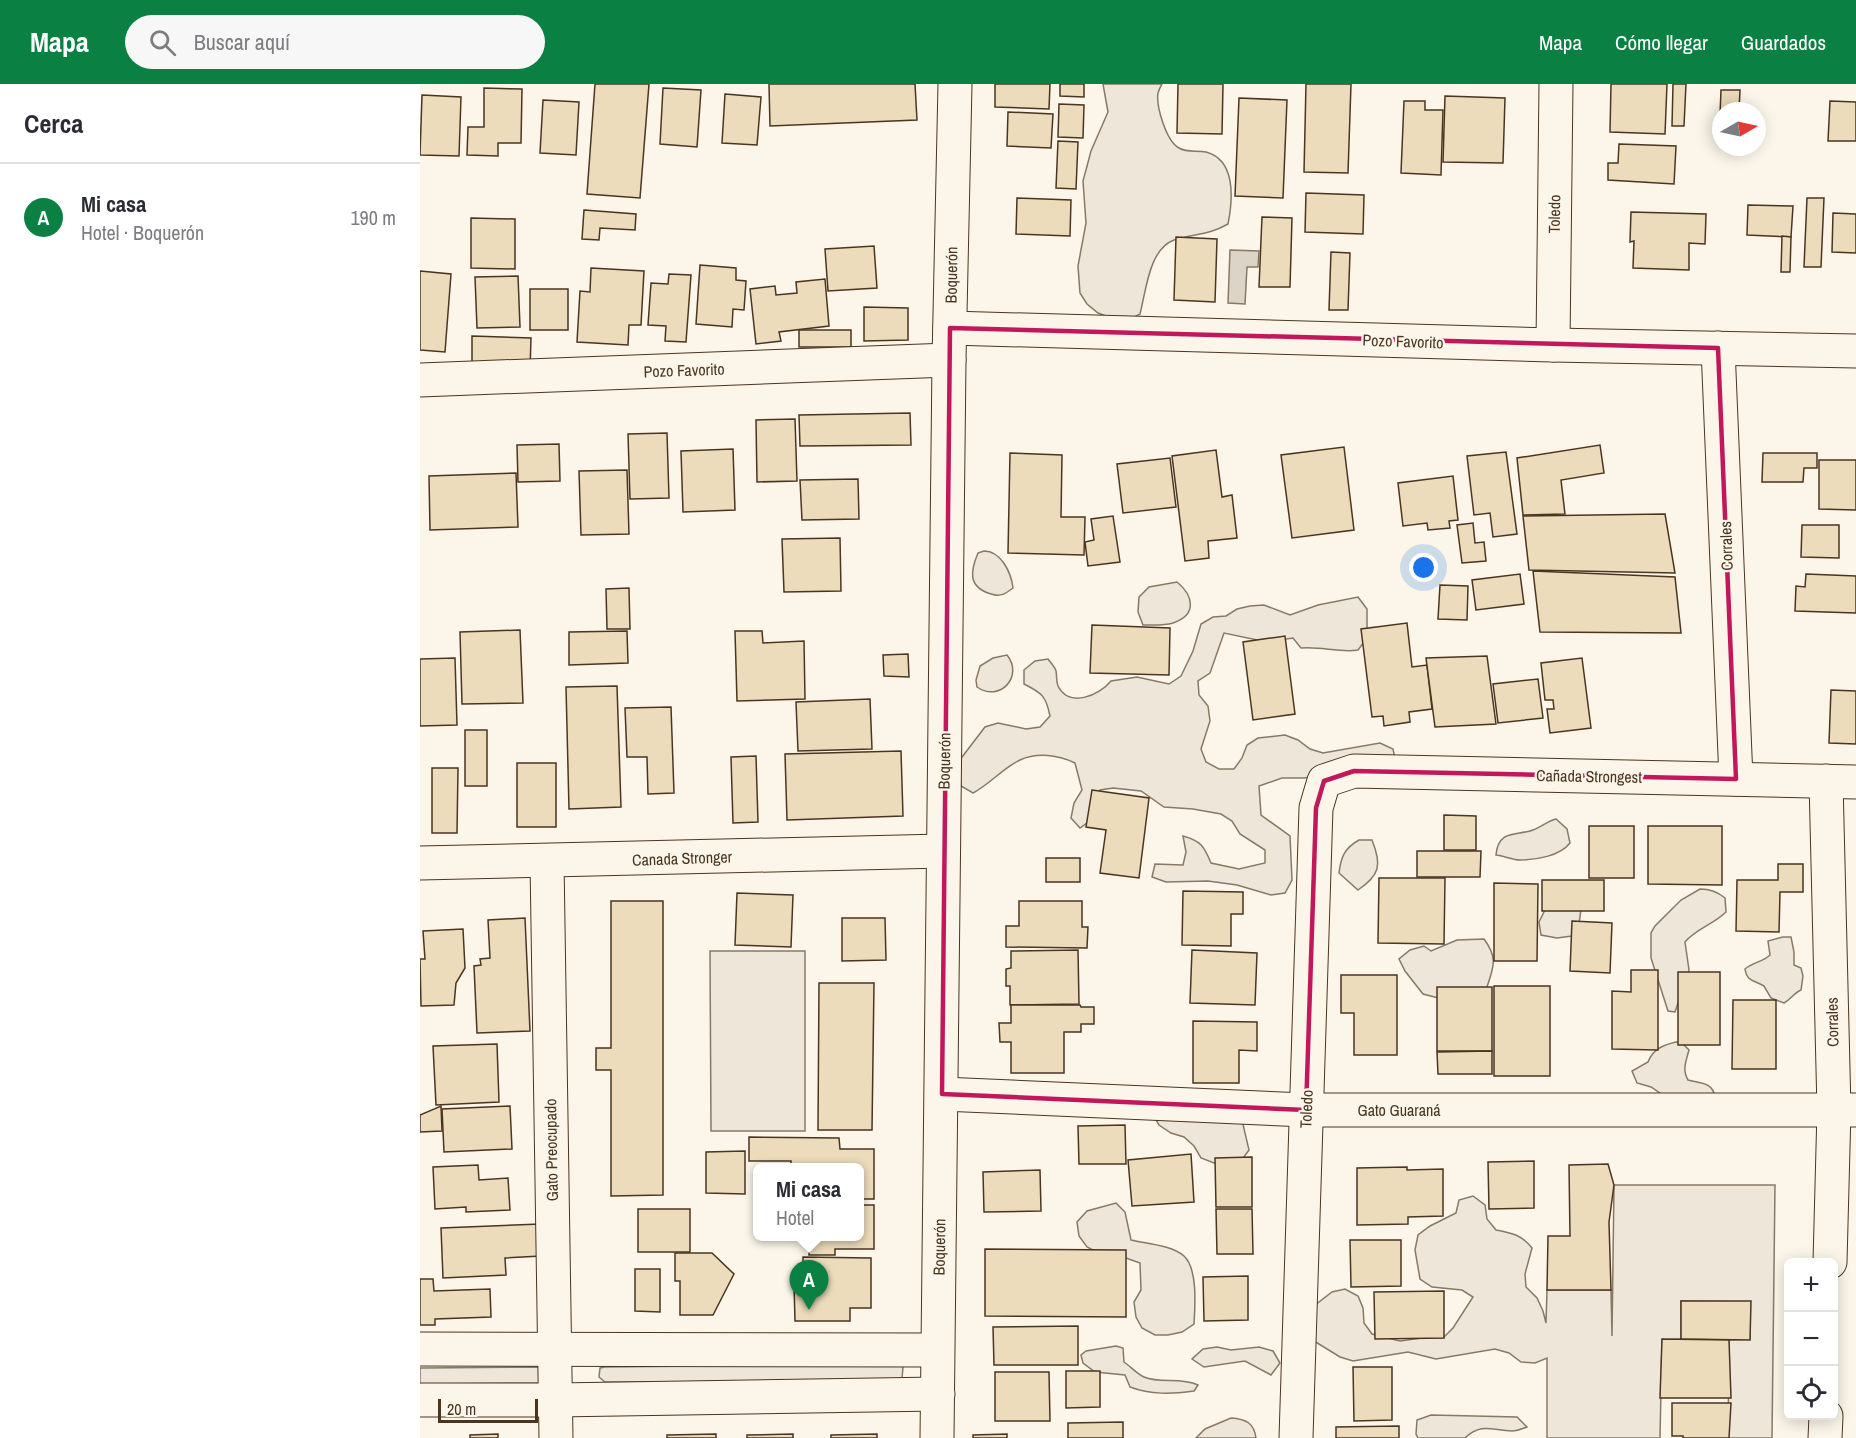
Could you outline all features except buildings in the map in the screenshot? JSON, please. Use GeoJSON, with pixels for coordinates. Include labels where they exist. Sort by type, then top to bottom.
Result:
{"type":"FeatureCollection","features":[{"type":"Feature","properties":{"kind":"street","name":"Boquerón"},"geometry":{"type":"LineString","coordinates":[[938,1438],[949,360],[955,84]]}},
{"type":"Feature","properties":{"kind":"street","name":"Toledo"},"geometry":{"type":"LineString","coordinates":[[1553,345],[1556,84]]}},
{"type":"Feature","properties":{"kind":"street","name":"Pozo Favorito"},"geometry":{"type":"LineString","coordinates":[[950,328],[1856,351]]}},
{"type":"Feature","properties":{"kind":"street","name":"Corrales"},"geometry":{"type":"LineString","coordinates":[[1718,348],[1736,779]]}},
{"type":"Feature","properties":{"kind":"street","name":"Pozo Favorito"},"geometry":{"type":"LineString","coordinates":[[420,380],[949,360]]}},
{"type":"Feature","properties":{"kind":"street","name":"Cañada Strongest"},"geometry":{"type":"LineString","coordinates":[[1324,781],[1354,771],[1841,782]]}},
{"type":"Feature","properties":{"kind":"street","name":"Toledo"},"geometry":{"type":"LineString","coordinates":[[1296,1438],[1316,808],[1324,781]]}},
{"type":"Feature","properties":{"kind":"street","name":"Corrales"},"geometry":{"type":"LineString","coordinates":[[1830,1258],[1845,1110],[1841,782]]}},
{"type":"Feature","properties":{"kind":"street","name":"Canada Stronger"},"geometry":{"type":"LineString","coordinates":[[420,863],[944,851]]}},
{"type":"Feature","properties":{"kind":"street","name":"Gato Preocupado"},"geometry":{"type":"LineString","coordinates":[[547,861],[556,1438]]}},
{"type":"Feature","properties":{"kind":"street","name":"Gato Guaraná"},"geometry":{"type":"LineString","coordinates":[[942,1094],[1306,1110],[1845,1110]]}},
{"type":"Feature","properties":{"kind":"street"},"geometry":{"type":"LineString","coordinates":[[420,1349],[938,1350]]}},
{"type":"Feature","properties":{"kind":"street"},"geometry":{"type":"LineString","coordinates":[[420,1400],[938,1394]]}},
{"type":"Feature","properties":{"kind":"street"},"geometry":{"type":"LineString","coordinates":[[1825,1438],[1826,1420]]}},
{"type":"Feature","properties":{"kind":"highlighted area"},"geometry":{"type":"Polygon","coordinates":[[[950,328],[1718,348],[1736,779],[1354,771],[1324,781],[1316,808],[1306,1110],[942,1094],[950,328]]]}},
{"type":"Feature","properties":{"kind":"shaded area"},"geometry":{"type":"Polygon","coordinates":[[[1103,84],[1162,84],[1158,93],[1159,106],[1170,138],[1182,150],[1206,152],[1216,156],[1223,163],[1227,172],[1231,192],[1228,224],[1221,228],[1174,240],[1166,245],[1154,261],[1140,314],[1124,323],[1098,313],[1087,304],[1080,293],[1078,266],[1086,223],[1083,181],[1091,151],[1108,112],[1103,84]]]}},
{"type":"Feature","properties":{"kind":"shaded area"},"geometry":{"type":"Polygon","coordinates":[[[1230,250],[1259,251],[1258,267],[1247,267],[1245,304],[1228,303],[1230,250]]]}},
{"type":"Feature","properties":{"kind":"shaded area"},"geometry":{"type":"Polygon","coordinates":[[[984,551],[1000,558],[1004,563],[1013,588],[998,595],[978,587],[973,578],[975,560],[978,553],[984,551]]]}},
{"type":"Feature","properties":{"kind":"shaded area"},"geometry":{"type":"Polygon","coordinates":[[[1177,582],[1190,599],[1186,615],[1181,620],[1169,624],[1143,625],[1138,612],[1139,597],[1149,587],[1177,582]]]}},
{"type":"Feature","properties":{"kind":"shaded area"},"geometry":{"type":"Polygon","coordinates":[[[1358,597],[1367,609],[1367,638],[1358,650],[1301,648],[1293,638],[1267,642],[1224,633],[1210,673],[1198,681],[1199,695],[1208,706],[1210,721],[1201,749],[1206,762],[1219,769],[1234,769],[1247,745],[1258,738],[1285,735],[1298,740],[1310,749],[1323,753],[1380,743],[1393,749],[1396,763],[1341,769],[1305,778],[1282,778],[1259,786],[1261,815],[1290,836],[1292,880],[1285,893],[1271,895],[1237,885],[1208,881],[1166,882],[1152,877],[1155,864],[1183,865],[1186,852],[1183,836],[1201,845],[1211,863],[1239,869],[1265,863],[1265,850],[1240,834],[1232,821],[1221,814],[1164,807],[1141,791],[1113,788],[1100,790],[1091,820],[1080,828],[1071,818],[1074,803],[1082,790],[1075,763],[1062,758],[1041,755],[1020,760],[973,793],[961,786],[959,761],[985,727],[998,723],[1026,729],[1040,727],[1050,716],[1042,696],[1024,684],[1024,670],[1035,661],[1048,659],[1055,669],[1058,686],[1069,697],[1092,695],[1111,681],[1137,677],[1169,684],[1181,676],[1193,651],[1201,624],[1213,617],[1226,616],[1237,609],[1264,605],[1290,615],[1318,605],[1358,597]]]}},
{"type":"Feature","properties":{"kind":"shaded area"},"geometry":{"type":"Polygon","coordinates":[[[1007,655],[1012,663],[1013,671],[1007,685],[994,692],[977,687],[976,680],[980,666],[993,658],[1007,655]]]}},
{"type":"Feature","properties":{"kind":"shaded area"},"geometry":{"type":"Polygon","coordinates":[[[1556,819],[1567,829],[1570,843],[1560,851],[1526,860],[1496,855],[1500,841],[1504,837],[1533,830],[1556,819]]]}},
{"type":"Feature","properties":{"kind":"shaded area"},"geometry":{"type":"Polygon","coordinates":[[[1359,840],[1372,840],[1378,863],[1375,874],[1358,890],[1339,873],[1344,853],[1359,840]]]}},
{"type":"Feature","properties":{"kind":"shaded area"},"geometry":{"type":"Polygon","coordinates":[[[1700,889],[1714,891],[1725,898],[1726,912],[1685,942],[1689,970],[1675,1012],[1668,1011],[1651,958],[1651,933],[1681,900],[1700,889]]]}},
{"type":"Feature","properties":{"kind":"shaded area"},"geometry":{"type":"Polygon","coordinates":[[[1546,908],[1581,909],[1579,924],[1572,936],[1557,938],[1541,935],[1539,922],[1546,908]]]}},
{"type":"Feature","properties":{"kind":"shaded area"},"geometry":{"type":"Polygon","coordinates":[[[1791,937],[1794,965],[1801,968],[1803,976],[1801,990],[1784,1003],[1771,998],[1764,986],[1749,979],[1745,969],[1770,955],[1768,941],[1791,937]]]}},
{"type":"Feature","properties":{"kind":"shaded area"},"geometry":{"type":"Polygon","coordinates":[[[1484,939],[1493,958],[1486,990],[1450,1001],[1423,994],[1405,971],[1399,959],[1410,950],[1424,946],[1431,951],[1457,940],[1484,939]]]}},
{"type":"Feature","properties":{"kind":"shaded area"},"geometry":{"type":"Polygon","coordinates":[[[710,951],[805,951],[805,1131],[711,1131],[710,951]]]}},
{"type":"Feature","properties":{"kind":"shaded area"},"geometry":{"type":"Polygon","coordinates":[[[1676,1042],[1683,1044],[1689,1050],[1685,1069],[1688,1080],[1709,1086],[1715,1097],[1673,1102],[1651,1087],[1637,1083],[1632,1071],[1648,1062],[1659,1048],[1676,1042]]]}},
{"type":"Feature","properties":{"kind":"shaded area"},"geometry":{"type":"Polygon","coordinates":[[[1152,1113],[1242,1120],[1249,1150],[1241,1161],[1227,1168],[1201,1158],[1194,1146],[1184,1137],[1171,1133],[1159,1125],[1152,1113]]]}},
{"type":"Feature","properties":{"kind":"shaded area"},"geometry":{"type":"Polygon","coordinates":[[[1614,1185],[1775,1185],[1772,1438],[1728,1438],[1729,1340],[1750,1339],[1750,1302],[1681,1301],[1681,1339],[1662,1340],[1660,1438],[1547,1438],[1547,1358],[1535,1363],[1521,1362],[1509,1353],[1495,1349],[1436,1359],[1408,1352],[1353,1361],[1340,1357],[1314,1341],[1310,1309],[1332,1292],[1345,1289],[1358,1296],[1363,1308],[1364,1323],[1372,1334],[1400,1341],[1429,1337],[1443,1338],[1453,1328],[1473,1297],[1462,1290],[1432,1287],[1420,1279],[1415,1250],[1418,1235],[1456,1213],[1459,1200],[1473,1196],[1485,1205],[1487,1219],[1496,1230],[1516,1235],[1532,1248],[1525,1274],[1526,1287],[1537,1298],[1546,1323],[1547,1290],[1611,1290],[1612,1336],[1614,1185]]]}},
{"type":"Feature","properties":{"kind":"shaded area"},"geometry":{"type":"Polygon","coordinates":[[[1116,1203],[1125,1212],[1131,1240],[1172,1249],[1184,1256],[1188,1262],[1192,1270],[1195,1289],[1194,1324],[1182,1332],[1155,1335],[1142,1328],[1136,1317],[1134,1302],[1141,1290],[1140,1263],[1112,1253],[1099,1253],[1087,1247],[1079,1236],[1077,1222],[1087,1211],[1116,1203]]]}},
{"type":"Feature","properties":{"kind":"shaded area"},"geometry":{"type":"Polygon","coordinates":[[[1116,1346],[1123,1348],[1124,1362],[1144,1377],[1184,1381],[1198,1385],[1194,1391],[1186,1392],[1146,1391],[1130,1387],[1125,1375],[1095,1372],[1083,1363],[1081,1355],[1086,1351],[1116,1346]]]}},
{"type":"Feature","properties":{"kind":"shaded area"},"geometry":{"type":"Polygon","coordinates":[[[1217,1347],[1231,1350],[1259,1347],[1273,1351],[1280,1363],[1271,1375],[1245,1361],[1204,1367],[1192,1359],[1203,1349],[1217,1347]]]}},
{"type":"Feature","properties":{"kind":"shaded area"},"geometry":{"type":"Polygon","coordinates":[[[898,1364],[903,1367],[902,1379],[899,1381],[605,1382],[599,1377],[600,1368],[605,1367],[898,1364]]]}},
{"type":"Feature","properties":{"kind":"shaded area"},"geometry":{"type":"Polygon","coordinates":[[[538,1367],[543,1370],[539,1383],[420,1384],[420,1368],[538,1367]]]}},
{"type":"Feature","properties":{"kind":"shaded area"},"geometry":{"type":"Polygon","coordinates":[[[1431,1415],[1517,1417],[1527,1427],[1512,1431],[1482,1429],[1465,1438],[1418,1438],[1417,1420],[1431,1415]]]}},
{"type":"Feature","properties":{"kind":"shaded area"},"geometry":{"type":"Polygon","coordinates":[[[1231,1418],[1241,1419],[1251,1425],[1256,1438],[1196,1438],[1205,1429],[1231,1418]]]}},
{"type":"Feature","properties":{"kind":"place","name":"Mi casa"},"geometry":{"type":"Point","coordinates":[809,1310]}}]}
